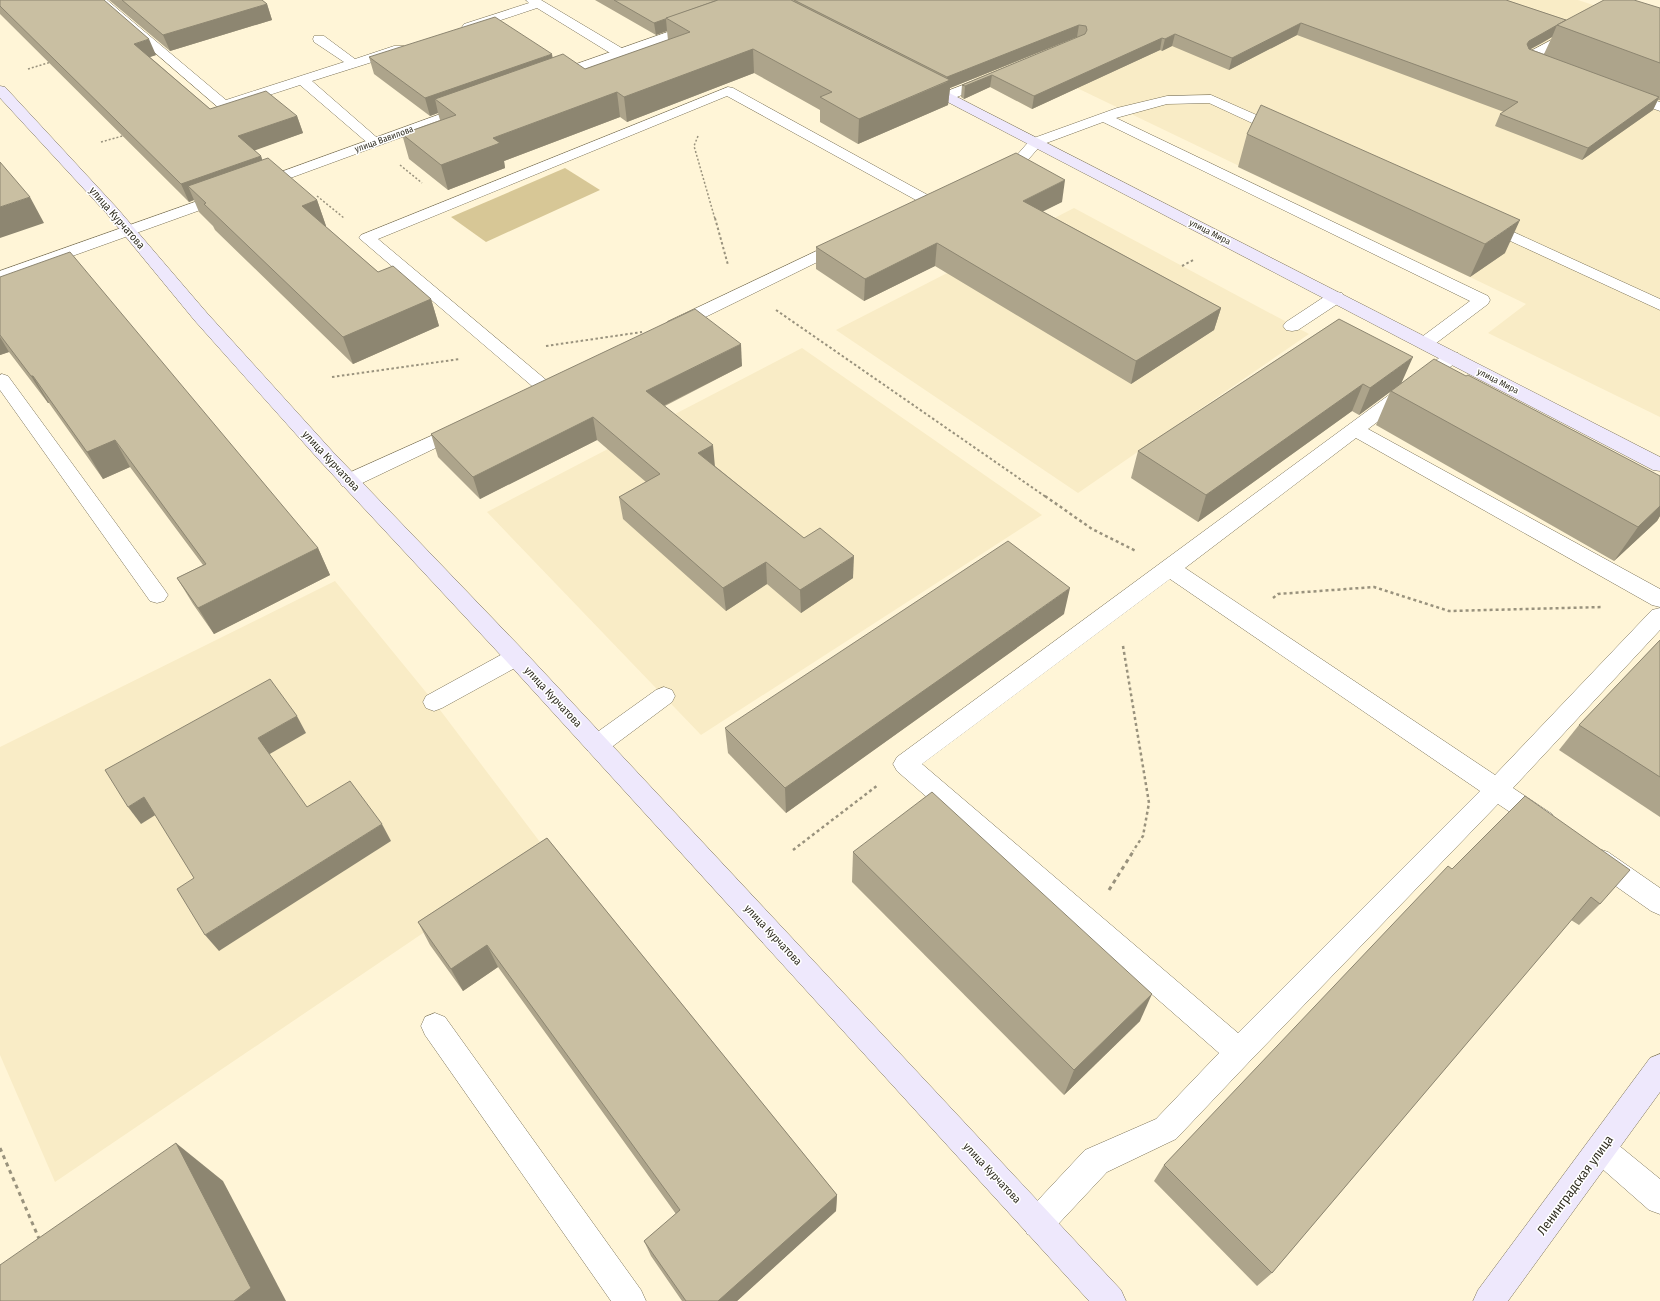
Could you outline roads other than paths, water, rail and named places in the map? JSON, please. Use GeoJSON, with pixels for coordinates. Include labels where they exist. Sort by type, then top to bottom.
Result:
{"type":"FeatureCollection","features":[{"type":"Feature","properties":{"kind":"main road","name":"улица Мира"},"geometry":{"type":"LineString","coordinates":[[908,76],[1660,465]]}},
{"type":"Feature","properties":{"kind":"main road","name":"улица Курчатова"},"geometry":{"type":"LineString","coordinates":[[0,90],[128,232],[201,317],[350,481],[516,657],[1110,1301]]}},
{"type":"Feature","properties":{"kind":"main road","name":"Ленинградская улица"},"geometry":{"type":"LineString","coordinates":[[1489,1301],[1660,1068]]}},
{"type":"Feature","properties":{"kind":"street"},"geometry":{"type":"LineString","coordinates":[[100,0],[224,105],[412,44]]}},
{"type":"Feature","properties":{"kind":"street"},"geometry":{"type":"LineString","coordinates":[[457,30],[536,2],[620,53]]}},
{"type":"Feature","properties":{"kind":"street"},"geometry":{"type":"LineString","coordinates":[[539,82],[711,21]]}},
{"type":"Feature","properties":{"kind":"street"},"geometry":{"type":"LineString","coordinates":[[1559,68],[1530,57],[1584,26]]}},
{"type":"Feature","properties":{"kind":"street"},"geometry":{"type":"LineString","coordinates":[[141,36],[158,30]]}},
{"type":"Feature","properties":{"kind":"street"},"geometry":{"type":"LineString","coordinates":[[319,39],[353,64]]}},
{"type":"Feature","properties":{"kind":"street"},"geometry":{"type":"LineString","coordinates":[[947,96],[1001,74]]}},
{"type":"Feature","properties":{"kind":"street"},"geometry":{"type":"LineString","coordinates":[[302,80],[375,142]]}},
{"type":"Feature","properties":{"kind":"street"},"geometry":{"type":"LineString","coordinates":[[1617,90],[1660,107]]}},
{"type":"Feature","properties":{"kind":"street"},"geometry":{"type":"LineString","coordinates":[[545,388],[367,238],[728,91],[930,202]]}},
{"type":"Feature","properties":{"kind":"street"},"geometry":{"type":"LineString","coordinates":[[987,175],[1022,158],[1036,142],[1122,110],[1168,100],[1211,99],[1290,135]]}},
{"type":"Feature","properties":{"kind":"street","name":"улица Вавилова"},"geometry":{"type":"LineString","coordinates":[[0,278],[479,104]]}},
{"type":"Feature","properties":{"kind":"street"},"geometry":{"type":"LineString","coordinates":[[1104,117],[1482,300]]}},
{"type":"Feature","properties":{"kind":"street"},"geometry":{"type":"LineString","coordinates":[[915,209],[944,196]]}},
{"type":"Feature","properties":{"kind":"street"},"geometry":{"type":"LineString","coordinates":[[1472,218],[1660,305]]}},
{"type":"Feature","properties":{"kind":"street"},"geometry":{"type":"LineString","coordinates":[[656,334],[859,236]]}},
{"type":"Feature","properties":{"kind":"street"},"geometry":{"type":"LineString","coordinates":[[1425,343],[1495,289]]}},
{"type":"Feature","properties":{"kind":"street"},"geometry":{"type":"LineString","coordinates":[[1292,326],[1336,297]]}},
{"type":"Feature","properties":{"kind":"street"},"geometry":{"type":"LineString","coordinates":[[1239,1052],[905,764],[1356,430],[1452,357]]}},
{"type":"Feature","properties":{"kind":"street"},"geometry":{"type":"LineString","coordinates":[[0,381],[2,380],[158,595]]}},
{"type":"Feature","properties":{"kind":"street"},"geometry":{"type":"LineString","coordinates":[[350,481],[476,421]]}},
{"type":"Feature","properties":{"kind":"street"},"geometry":{"type":"LineString","coordinates":[[1356,430],[1660,599]]}},
{"type":"Feature","properties":{"kind":"street"},"geometry":{"type":"LineString","coordinates":[[1170,568],[1497,789],[1561,834]]}},
{"type":"Feature","properties":{"kind":"street"},"geometry":{"type":"LineString","coordinates":[[1038,1223],[1096,1161],[1166,1129],[1239,1052],[1497,789],[1660,616]]}},
{"type":"Feature","properties":{"kind":"street"},"geometry":{"type":"LineString","coordinates":[[434,702],[516,657]]}},
{"type":"Feature","properties":{"kind":"street"},"geometry":{"type":"LineString","coordinates":[[597,745],[664,696]]}},
{"type":"Feature","properties":{"kind":"street"},"geometry":{"type":"LineString","coordinates":[[1581,847],[1660,903]]}},
{"type":"Feature","properties":{"kind":"street"},"geometry":{"type":"LineString","coordinates":[[435,1026],[630,1301]]}},
{"type":"Feature","properties":{"kind":"street"},"geometry":{"type":"LineString","coordinates":[[1601,1149],[1660,1199]]}}]}
